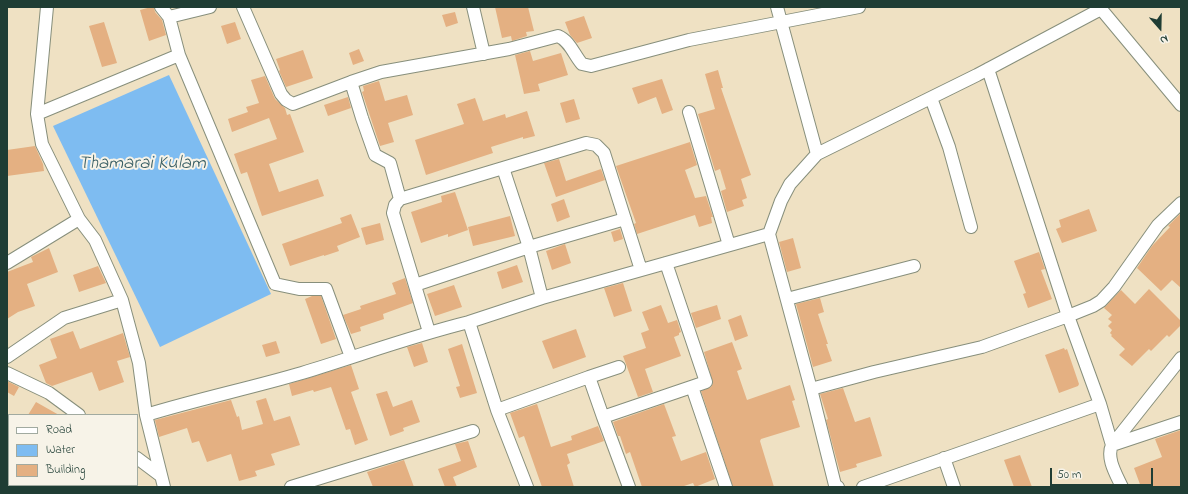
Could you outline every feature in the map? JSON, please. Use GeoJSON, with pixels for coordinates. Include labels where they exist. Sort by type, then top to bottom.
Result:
{"type":"FeatureCollection","features":[{"type":"Feature","properties":{"kind":"street"},"geometry":{"type":"LineString","coordinates":[[47,7],[37,114],[42,144],[78,219],[95,240],[122,300],[138,364],[146,416],[162,481]]}},
{"type":"Feature","properties":{"kind":"street"},"geometry":{"type":"LineString","coordinates":[[161,7],[168,17],[180,55],[275,284],[299,289],[326,289],[351,357]]}},
{"type":"Feature","properties":{"kind":"street"},"geometry":{"type":"LineString","coordinates":[[168,17],[210,7]]}},
{"type":"Feature","properties":{"kind":"street"},"geometry":{"type":"LineString","coordinates":[[243,7],[281,94],[286,100],[293,104],[380,72],[509,49],[558,36],[566,42],[582,64],[591,66],[666,45],[781,21],[859,7]]}},
{"type":"Feature","properties":{"kind":"street"},"geometry":{"type":"LineString","coordinates":[[473,7],[484,54]]}},
{"type":"Feature","properties":{"kind":"street"},"geometry":{"type":"LineString","coordinates":[[776,7],[817,154]]}},
{"type":"Feature","properties":{"kind":"street"},"geometry":{"type":"LineString","coordinates":[[838,487],[835,485],[812,389],[769,234],[776,211],[790,184],[817,154],[988,69],[1101,8],[1181,105]]}},
{"type":"Feature","properties":{"kind":"street"},"geometry":{"type":"LineString","coordinates":[[37,114],[180,55]]}},
{"type":"Feature","properties":{"kind":"street"},"geometry":{"type":"LineString","coordinates":[[988,69],[1068,316],[1100,404],[1112,445]]}},
{"type":"Feature","properties":{"kind":"street"},"geometry":{"type":"LineString","coordinates":[[351,82],[375,155],[390,163],[400,199]]}},
{"type":"Feature","properties":{"kind":"street"},"geometry":{"type":"LineString","coordinates":[[931,98],[949,147],[970,227]]}},
{"type":"Feature","properties":{"kind":"street"},"geometry":{"type":"LineString","coordinates":[[689,112],[729,245]]}},
{"type":"Feature","properties":{"kind":"street"},"geometry":{"type":"LineString","coordinates":[[429,332],[393,213],[395,205],[400,199],[586,143],[596,145],[604,153],[641,270]]}},
{"type":"Feature","properties":{"kind":"street"},"geometry":{"type":"LineString","coordinates":[[503,168],[529,247],[542,298]]}},
{"type":"Feature","properties":{"kind":"street"},"geometry":{"type":"LineString","coordinates":[[812,389],[874,372],[982,347],[1011,338],[1092,306],[1101,301],[1114,287],[1158,225],[1181,203]]}},
{"type":"Feature","properties":{"kind":"street"},"geometry":{"type":"LineString","coordinates":[[7,263],[78,219]]}},
{"type":"Feature","properties":{"kind":"street"},"geometry":{"type":"LineString","coordinates":[[415,285],[529,247],[625,219]]}},
{"type":"Feature","properties":{"kind":"street"},"geometry":{"type":"LineString","coordinates":[[146,416],[185,403],[302,373],[429,332],[468,322],[542,298],[769,234]]}},
{"type":"Feature","properties":{"kind":"street"},"geometry":{"type":"LineString","coordinates":[[603,417],[706,382],[666,263]]}},
{"type":"Feature","properties":{"kind":"street"},"geometry":{"type":"LineString","coordinates":[[787,299],[914,266]]}},
{"type":"Feature","properties":{"kind":"street"},"geometry":{"type":"LineString","coordinates":[[7,357],[64,318],[122,300]]}},
{"type":"Feature","properties":{"kind":"street"},"geometry":{"type":"LineString","coordinates":[[468,322],[497,410],[527,487]]}},
{"type":"Feature","properties":{"kind":"street"},"geometry":{"type":"LineString","coordinates":[[1122,487],[1110,456],[1110,449],[1181,358]]}},
{"type":"Feature","properties":{"kind":"street"},"geometry":{"type":"LineString","coordinates":[[497,410],[620,367]]}},
{"type":"Feature","properties":{"kind":"street"},"geometry":{"type":"LineString","coordinates":[[7,373],[49,393],[77,414]]}},
{"type":"Feature","properties":{"kind":"street"},"geometry":{"type":"LineString","coordinates":[[588,377],[629,487]]}},
{"type":"Feature","properties":{"kind":"street"},"geometry":{"type":"LineString","coordinates":[[692,387],[726,487]]}},
{"type":"Feature","properties":{"kind":"street"},"geometry":{"type":"LineString","coordinates":[[863,487],[1100,404]]}},
{"type":"Feature","properties":{"kind":"street"},"geometry":{"type":"LineString","coordinates":[[1112,445],[1181,422]]}},
{"type":"Feature","properties":{"kind":"street"},"geometry":{"type":"LineString","coordinates":[[291,487],[473,431]]}},
{"type":"Feature","properties":{"kind":"street"},"geometry":{"type":"LineString","coordinates":[[944,458],[954,487]]}},
{"type":"Feature","properties":{"kind":"street"},"geometry":{"type":"LineString","coordinates":[[138,459],[162,481]]}},
{"type":"Feature","properties":{"kind":"water","name":"Thamarai Kulam"},"geometry":{"type":"Polygon","coordinates":[[[169,75],[271,294],[160,347],[53,126],[169,75]]]}},
{"type":"Feature","properties":{"kind":"building"},"geometry":{"type":"Polygon","coordinates":[[[154,7],[155,12],[162,20],[166,35],[149,41],[140,10],[154,7]]]}},
{"type":"Feature","properties":{"kind":"building"},"geometry":{"type":"Polygon","coordinates":[[[495,7],[528,7],[534,31],[526,32],[527,36],[512,41],[511,36],[502,38],[495,7]]]}},
{"type":"Feature","properties":{"kind":"building"},"geometry":{"type":"Polygon","coordinates":[[[455,12],[458,23],[446,27],[442,15],[455,12]]]}},
{"type":"Feature","properties":{"kind":"building"},"geometry":{"type":"Polygon","coordinates":[[[584,16],[592,38],[577,43],[570,35],[565,22],[584,16]]]}},
{"type":"Feature","properties":{"kind":"building"},"geometry":{"type":"Polygon","coordinates":[[[104,22],[117,63],[102,67],[89,26],[104,22]]]}},
{"type":"Feature","properties":{"kind":"building"},"geometry":{"type":"Polygon","coordinates":[[[235,22],[241,39],[227,44],[221,26],[235,22]]]}},
{"type":"Feature","properties":{"kind":"building"},"geometry":{"type":"Polygon","coordinates":[[[359,49],[364,61],[353,65],[349,53],[359,49]]]}},
{"type":"Feature","properties":{"kind":"building"},"geometry":{"type":"Polygon","coordinates":[[[303,50],[313,78],[286,87],[279,71],[280,70],[276,59],[303,50]]]}},
{"type":"Feature","properties":{"kind":"building"},"geometry":{"type":"Polygon","coordinates":[[[530,51],[533,61],[561,53],[568,75],[538,84],[540,91],[524,94],[515,55],[530,51]]]}},
{"type":"Feature","properties":{"kind":"building"},"geometry":{"type":"Polygon","coordinates":[[[718,70],[723,88],[721,88],[751,175],[741,179],[747,198],[742,200],[744,206],[727,212],[721,191],[726,189],[720,169],[715,171],[698,114],[715,109],[705,74],[718,70]]]}},
{"type":"Feature","properties":{"kind":"building"},"geometry":{"type":"Polygon","coordinates":[[[265,76],[275,99],[285,108],[287,115],[290,114],[304,152],[269,164],[279,192],[318,179],[324,196],[262,216],[247,172],[241,174],[234,154],[277,139],[269,118],[232,132],[228,119],[248,112],[246,107],[259,103],[251,80],[265,76]]]}},
{"type":"Feature","properties":{"kind":"building"},"geometry":{"type":"Polygon","coordinates":[[[662,79],[673,110],[662,114],[656,97],[638,104],[632,88],[662,79]]]}},
{"type":"Feature","properties":{"kind":"building"},"geometry":{"type":"Polygon","coordinates":[[[379,81],[385,101],[407,95],[413,115],[388,123],[394,142],[380,146],[362,92],[364,91],[363,86],[379,81]]]}},
{"type":"Feature","properties":{"kind":"building"},"geometry":{"type":"Polygon","coordinates":[[[348,97],[351,108],[328,116],[324,105],[348,97]]]}},
{"type":"Feature","properties":{"kind":"building"},"geometry":{"type":"Polygon","coordinates":[[[475,98],[483,121],[505,114],[506,118],[527,111],[535,136],[523,139],[523,137],[491,147],[493,153],[426,175],[415,140],[464,124],[457,104],[475,98]]]}},
{"type":"Feature","properties":{"kind":"building"},"geometry":{"type":"Polygon","coordinates":[[[574,99],[580,119],[566,123],[560,103],[574,99]]]}},
{"type":"Feature","properties":{"kind":"building"},"geometry":{"type":"Polygon","coordinates":[[[690,142],[697,165],[685,170],[695,198],[706,196],[713,217],[711,217],[712,223],[699,227],[695,215],[637,234],[634,224],[636,223],[616,166],[690,142]]]}},
{"type":"Feature","properties":{"kind":"building"},"geometry":{"type":"Polygon","coordinates":[[[35,146],[43,164],[44,171],[7,176],[7,150],[35,146]]]}},
{"type":"Feature","properties":{"kind":"building"},"geometry":{"type":"Polygon","coordinates":[[[559,159],[566,181],[601,169],[605,180],[556,197],[544,163],[559,159]]]}},
{"type":"Feature","properties":{"kind":"building"},"geometry":{"type":"Polygon","coordinates":[[[455,192],[468,230],[448,237],[448,234],[421,243],[411,212],[442,202],[441,196],[455,192]]]}},
{"type":"Feature","properties":{"kind":"building"},"geometry":{"type":"Polygon","coordinates":[[[564,199],[570,217],[557,222],[551,204],[564,199]]]}},
{"type":"Feature","properties":{"kind":"building"},"geometry":{"type":"Polygon","coordinates":[[[1089,209],[1097,231],[1062,243],[1056,229],[1061,227],[1059,220],[1089,209]]]}},
{"type":"Feature","properties":{"kind":"building"},"geometry":{"type":"Polygon","coordinates":[[[1181,213],[1181,288],[1172,280],[1161,291],[1137,268],[1152,246],[1170,227],[1168,226],[1181,213]]]}},
{"type":"Feature","properties":{"kind":"building"},"geometry":{"type":"Polygon","coordinates":[[[351,214],[360,237],[337,246],[339,251],[290,266],[282,244],[342,223],[340,218],[351,214]]]}},
{"type":"Feature","properties":{"kind":"building"},"geometry":{"type":"Polygon","coordinates":[[[510,216],[515,236],[473,246],[468,227],[510,216]]]}},
{"type":"Feature","properties":{"kind":"building"},"geometry":{"type":"Polygon","coordinates":[[[380,223],[384,240],[366,245],[361,228],[380,223]]]}},
{"type":"Feature","properties":{"kind":"building"},"geometry":{"type":"Polygon","coordinates":[[[620,229],[623,239],[614,242],[611,232],[620,229]]]}},
{"type":"Feature","properties":{"kind":"building"},"geometry":{"type":"Polygon","coordinates":[[[793,238],[801,268],[787,272],[779,242],[793,238]]]}},
{"type":"Feature","properties":{"kind":"building"},"geometry":{"type":"Polygon","coordinates":[[[565,244],[571,263],[552,270],[546,251],[565,244]]]}},
{"type":"Feature","properties":{"kind":"building"},"geometry":{"type":"Polygon","coordinates":[[[49,248],[58,272],[27,284],[35,306],[18,312],[7,319],[7,272],[33,262],[31,257],[49,248]]]}},
{"type":"Feature","properties":{"kind":"building"},"geometry":{"type":"Polygon","coordinates":[[[1039,252],[1045,269],[1041,270],[1052,299],[1028,308],[1023,294],[1026,293],[1014,261],[1039,252]]]}},
{"type":"Feature","properties":{"kind":"building"},"geometry":{"type":"Polygon","coordinates":[[[517,265],[523,282],[502,289],[497,272],[517,265]]]}},
{"type":"Feature","properties":{"kind":"building"},"geometry":{"type":"Polygon","coordinates":[[[98,266],[106,283],[79,292],[73,275],[98,266]]]}},
{"type":"Feature","properties":{"kind":"building"},"geometry":{"type":"Polygon","coordinates":[[[405,278],[413,303],[383,314],[384,319],[360,327],[361,331],[351,334],[343,315],[361,309],[360,306],[396,294],[392,283],[405,278]]]}},
{"type":"Feature","properties":{"kind":"building"},"geometry":{"type":"Polygon","coordinates":[[[623,283],[632,311],[614,317],[604,288],[623,283]]]}},
{"type":"Feature","properties":{"kind":"building"},"geometry":{"type":"Polygon","coordinates":[[[454,285],[462,307],[435,316],[427,294],[454,285]]]}},
{"type":"Feature","properties":{"kind":"building"},"geometry":{"type":"Polygon","coordinates":[[[1149,289],[1181,321],[1181,325],[1169,337],[1167,335],[1151,351],[1149,349],[1132,366],[1119,355],[1125,349],[1111,336],[1112,335],[1110,333],[1112,330],[1108,326],[1112,322],[1108,319],[1112,315],[1104,308],[1121,290],[1135,304],[1149,289]]]}},
{"type":"Feature","properties":{"kind":"building"},"geometry":{"type":"Polygon","coordinates":[[[312,296],[321,296],[336,339],[321,344],[305,299],[312,296]]]}},
{"type":"Feature","properties":{"kind":"building"},"geometry":{"type":"Polygon","coordinates":[[[820,298],[824,312],[818,314],[832,361],[813,367],[796,304],[820,298]]]}},
{"type":"Feature","properties":{"kind":"building"},"geometry":{"type":"Polygon","coordinates":[[[661,305],[668,323],[677,320],[681,332],[679,335],[674,337],[681,356],[645,369],[653,392],[638,397],[623,356],[646,348],[641,333],[649,330],[642,312],[661,305]]]}},
{"type":"Feature","properties":{"kind":"building"},"geometry":{"type":"Polygon","coordinates":[[[717,305],[721,319],[696,328],[691,313],[717,305]]]}},
{"type":"Feature","properties":{"kind":"building"},"geometry":{"type":"Polygon","coordinates":[[[741,315],[748,336],[735,341],[728,320],[741,315]]]}},
{"type":"Feature","properties":{"kind":"building"},"geometry":{"type":"Polygon","coordinates":[[[576,329],[586,357],[553,369],[542,341],[576,329]]]}},
{"type":"Feature","properties":{"kind":"building"},"geometry":{"type":"Polygon","coordinates":[[[73,331],[80,349],[123,333],[130,357],[117,361],[124,382],[99,391],[92,372],[52,386],[46,383],[39,365],[57,358],[50,339],[73,331]]]}},
{"type":"Feature","properties":{"kind":"building"},"geometry":{"type":"Polygon","coordinates":[[[276,341],[280,353],[266,357],[262,345],[276,341]]]}},
{"type":"Feature","properties":{"kind":"building"},"geometry":{"type":"Polygon","coordinates":[[[732,342],[742,369],[737,371],[747,400],[790,385],[795,400],[792,401],[800,427],[761,439],[760,441],[774,487],[733,487],[701,391],[711,387],[713,383],[704,352],[732,342]]]}},
{"type":"Feature","properties":{"kind":"building"},"geometry":{"type":"Polygon","coordinates":[[[422,343],[428,362],[414,367],[407,347],[422,343]]]}},
{"type":"Feature","properties":{"kind":"building"},"geometry":{"type":"Polygon","coordinates":[[[462,344],[477,393],[460,398],[456,387],[460,386],[448,349],[462,344]]]}},
{"type":"Feature","properties":{"kind":"building"},"geometry":{"type":"Polygon","coordinates":[[[1064,348],[1065,350],[1067,349],[1079,384],[1078,386],[1059,393],[1045,355],[1064,348]]]}},
{"type":"Feature","properties":{"kind":"building"},"geometry":{"type":"Polygon","coordinates":[[[351,365],[359,389],[351,392],[368,440],[355,445],[350,429],[346,430],[331,387],[292,396],[289,384],[351,365]]]}},
{"type":"Feature","properties":{"kind":"building"},"geometry":{"type":"Polygon","coordinates":[[[7,381],[19,387],[14,396],[7,392],[7,381]]]}},
{"type":"Feature","properties":{"kind":"building"},"geometry":{"type":"Polygon","coordinates":[[[843,388],[855,422],[870,417],[882,456],[856,464],[857,467],[840,472],[826,420],[828,419],[820,394],[843,388]]]}},
{"type":"Feature","properties":{"kind":"building"},"geometry":{"type":"Polygon","coordinates":[[[387,391],[393,407],[412,400],[420,422],[403,428],[404,431],[390,436],[376,394],[387,391]]]}},
{"type":"Feature","properties":{"kind":"building"},"geometry":{"type":"Polygon","coordinates":[[[266,398],[274,421],[290,416],[300,445],[271,454],[275,465],[255,471],[257,476],[239,481],[231,454],[207,462],[199,441],[192,443],[187,428],[159,437],[155,420],[231,400],[237,417],[239,416],[242,430],[263,424],[256,401],[266,398]]]}},
{"type":"Feature","properties":{"kind":"building"},"geometry":{"type":"Polygon","coordinates":[[[36,402],[57,414],[29,414],[36,402]]]}},
{"type":"Feature","properties":{"kind":"building"},"geometry":{"type":"Polygon","coordinates":[[[537,404],[551,447],[572,440],[571,436],[598,426],[604,441],[567,454],[570,463],[567,465],[574,487],[542,487],[524,436],[519,438],[510,413],[537,404]]]}},
{"type":"Feature","properties":{"kind":"building"},"geometry":{"type":"Polygon","coordinates":[[[664,404],[676,436],[672,437],[681,461],[706,452],[715,479],[695,487],[693,483],[681,487],[642,487],[630,452],[626,454],[620,436],[618,436],[613,422],[664,404]]]}},
{"type":"Feature","properties":{"kind":"building"},"geometry":{"type":"Polygon","coordinates":[[[1181,430],[1181,487],[1141,487],[1134,468],[1162,457],[1155,439],[1181,430]]]}},
{"type":"Feature","properties":{"kind":"building"},"geometry":{"type":"Polygon","coordinates":[[[468,441],[477,467],[453,477],[457,487],[445,487],[438,469],[461,461],[455,444],[468,441]]]}},
{"type":"Feature","properties":{"kind":"building"},"geometry":{"type":"Polygon","coordinates":[[[1020,455],[1032,487],[1014,487],[1004,460],[1020,455]]]}},
{"type":"Feature","properties":{"kind":"building"},"geometry":{"type":"Polygon","coordinates":[[[404,460],[414,487],[373,487],[367,472],[404,460]]]}}]}
